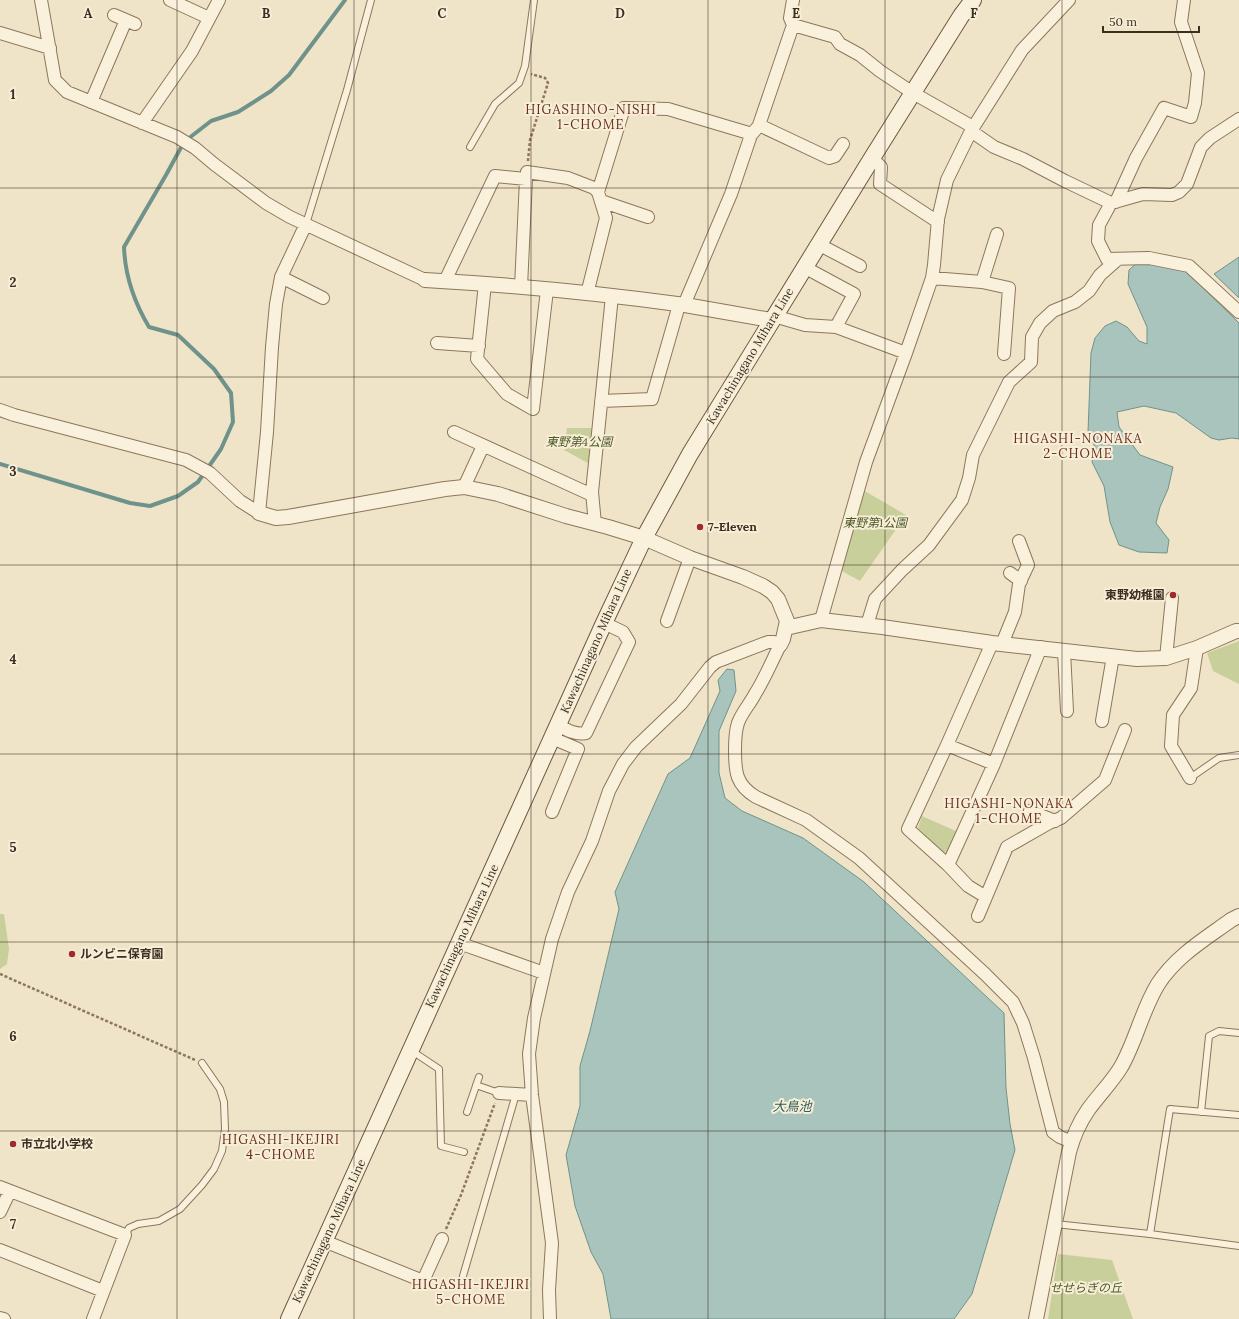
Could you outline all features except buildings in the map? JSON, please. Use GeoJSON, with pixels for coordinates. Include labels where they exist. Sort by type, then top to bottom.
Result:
{"type":"FeatureCollection","features":[{"type":"Feature","properties":{"kind":"main road","name":"Kawachinagano Mihara Line"},"geometry":{"type":"LineString","coordinates":[[289,1319],[604,623],[644,538],[690,454],[818,244],[961,16],[973,0]]}},
{"type":"Feature","properties":{"kind":"street"},"geometry":{"type":"LineString","coordinates":[[41,0],[55,80],[67,92],[177,137],[195,148],[266,203],[306,224],[425,280],[521,287],[612,296],[773,318],[805,325],[836,327],[906,353]]}},
{"type":"Feature","properties":{"kind":"street"},"geometry":{"type":"LineString","coordinates":[[170,0],[209,18]]}},
{"type":"Feature","properties":{"kind":"street"},"geometry":{"type":"LineString","coordinates":[[142,123],[192,51],[219,0]]}},
{"type":"Feature","properties":{"kind":"street"},"geometry":{"type":"LineString","coordinates":[[602,401],[652,399],[682,305],[731,194],[793,25],[790,18],[793,0]]}},
{"type":"Feature","properties":{"kind":"street"},"geometry":{"type":"LineString","coordinates":[[821,620],[866,462],[932,278],[938,222],[947,180],[972,129],[1022,50],[1068,0]]}},
{"type":"Feature","properties":{"kind":"street"},"geometry":{"type":"LineString","coordinates":[[1184,0],[1181,22],[1198,73],[1195,103],[1190,117],[1164,108],[1136,158],[1114,202],[1099,225],[1098,241],[1106,259],[1149,258],[1189,266],[1239,312]]}},
{"type":"Feature","properties":{"kind":"street"},"geometry":{"type":"LineString","coordinates":[[91,102],[131,22],[114,15]]}},
{"type":"Feature","properties":{"kind":"street"},"geometry":{"type":"LineString","coordinates":[[793,25],[835,37],[840,44],[860,55],[880,71],[913,93],[972,129],[994,147],[1023,159],[1065,181],[1114,202],[1143,194],[1172,195],[1179,192],[1187,184],[1201,147],[1210,138],[1239,119]]}},
{"type":"Feature","properties":{"kind":"street"},"geometry":{"type":"LineString","coordinates":[[0,33],[50,48]]}},
{"type":"Feature","properties":{"kind":"street"},"geometry":{"type":"LineString","coordinates":[[600,196],[624,108],[668,109],[755,129],[829,158],[835,156],[843,144]]}},
{"type":"Feature","properties":{"kind":"street"},"geometry":{"type":"LineString","coordinates":[[872,158],[881,167],[880,184],[938,222]]}},
{"type":"Feature","properties":{"kind":"street"},"geometry":{"type":"LineString","coordinates":[[527,172],[568,178],[594,188],[600,196],[606,218],[587,294]]}},
{"type":"Feature","properties":{"kind":"street"},"geometry":{"type":"LineString","coordinates":[[445,281],[495,176],[526,179],[521,287]]}},
{"type":"Feature","properties":{"kind":"street"},"geometry":{"type":"LineString","coordinates":[[600,196],[648,217]]}},
{"type":"Feature","properties":{"kind":"street"},"geometry":{"type":"LineString","coordinates":[[259,513],[268,432],[272,347],[276,304],[281,277],[306,224]]}},
{"type":"Feature","properties":{"kind":"street"},"geometry":{"type":"LineString","coordinates":[[982,282],[997,234]]}},
{"type":"Feature","properties":{"kind":"street"},"geometry":{"type":"LineString","coordinates":[[818,244],[860,266]]}},
{"type":"Feature","properties":{"kind":"street"},"geometry":{"type":"LineString","coordinates":[[867,625],[875,599],[902,570],[929,545],[962,500],[969,478],[973,455],[1009,382],[1031,362],[1032,336],[1040,323],[1052,311],[1075,302],[1089,291],[1100,275],[1118,259]]}},
{"type":"Feature","properties":{"kind":"street"},"geometry":{"type":"LineString","coordinates":[[804,267],[854,294],[836,327]]}},
{"type":"Feature","properties":{"kind":"street"},"geometry":{"type":"LineString","coordinates":[[281,277],[323,298]]}},
{"type":"Feature","properties":{"kind":"street"},"geometry":{"type":"LineString","coordinates":[[932,278],[982,282],[1009,288],[1004,354]]}},
{"type":"Feature","properties":{"kind":"street"},"geometry":{"type":"LineString","coordinates":[[485,284],[477,359],[507,394],[533,409],[547,290]]}},
{"type":"Feature","properties":{"kind":"street"},"geometry":{"type":"LineString","coordinates":[[594,524],[592,495],[612,296]]}},
{"type":"Feature","properties":{"kind":"street"},"geometry":{"type":"LineString","coordinates":[[437,343],[479,346]]}},
{"type":"Feature","properties":{"kind":"street"},"geometry":{"type":"LineString","coordinates":[[0,410],[186,460],[210,473],[240,501],[259,513],[276,518],[437,490],[464,487],[498,494],[566,516],[644,538],[690,558],[743,577],[772,592],[778,599],[787,621],[786,628],[780,645],[739,722],[736,737],[735,763],[739,781],[748,792],[806,820],[859,858],[985,974],[1013,1002],[1023,1023],[1034,1058],[1053,1132],[1072,1142]]}},
{"type":"Feature","properties":{"kind":"street"},"geometry":{"type":"LineString","coordinates":[[454,432],[592,495]]}},
{"type":"Feature","properties":{"kind":"street"},"geometry":{"type":"LineString","coordinates":[[464,487],[483,446]]}},
{"type":"Feature","properties":{"kind":"street"},"geometry":{"type":"LineString","coordinates":[[986,896],[968,886],[948,865],[908,829],[997,643],[1015,612],[1019,584],[1028,565],[1019,541]]}},
{"type":"Feature","properties":{"kind":"street"},"geometry":{"type":"LineString","coordinates":[[667,621],[690,558]]}},
{"type":"Feature","properties":{"kind":"street"},"geometry":{"type":"LineString","coordinates":[[1010,573],[1021,581]]}},
{"type":"Feature","properties":{"kind":"street"},"geometry":{"type":"LineString","coordinates":[[1166,658],[1172,598]]}},
{"type":"Feature","properties":{"kind":"street"},"geometry":{"type":"LineString","coordinates":[[786,628],[821,620],[997,643],[1137,659],[1166,658],[1198,648],[1239,631]]}},
{"type":"Feature","properties":{"kind":"street"},"geometry":{"type":"LineString","coordinates":[[555,731],[580,734],[586,733],[629,642],[623,632],[604,623]]}},
{"type":"Feature","properties":{"kind":"street"},"geometry":{"type":"LineString","coordinates":[[550,1319],[549,1290],[552,1238],[532,1095],[529,1054],[534,1018],[552,939],[568,892],[592,841],[609,790],[623,764],[636,747],[681,704],[710,667],[716,662],[768,642],[774,642],[780,645]]}},
{"type":"Feature","properties":{"kind":"street"},"geometry":{"type":"LineString","coordinates":[[948,865],[994,764],[1041,647]]}},
{"type":"Feature","properties":{"kind":"street"},"geometry":{"type":"LineString","coordinates":[[1190,778],[1171,746],[1173,715],[1191,688],[1198,648]]}},
{"type":"Feature","properties":{"kind":"street"},"geometry":{"type":"LineString","coordinates":[[1064,650],[1067,711]]}},
{"type":"Feature","properties":{"kind":"street"},"geometry":{"type":"LineString","coordinates":[[1102,721],[1113,656]]}},
{"type":"Feature","properties":{"kind":"street"},"geometry":{"type":"LineString","coordinates":[[978,916],[1007,847],[1061,818],[1105,780],[1125,730]]}},
{"type":"Feature","properties":{"kind":"street"},"geometry":{"type":"LineString","coordinates":[[552,812],[578,749],[555,731]]}},
{"type":"Feature","properties":{"kind":"street"},"geometry":{"type":"LineString","coordinates":[[947,745],[994,764]]}},
{"type":"Feature","properties":{"kind":"street"},"geometry":{"type":"LineString","coordinates":[[1030,812],[1055,821]]}},
{"type":"Feature","properties":{"kind":"street"},"geometry":{"type":"LineString","coordinates":[[1036,1319],[1072,1142],[1079,1126],[1087,1111],[1120,1068],[1152,996],[1165,974],[1184,955],[1239,916]]}},
{"type":"Feature","properties":{"kind":"street"},"geometry":{"type":"LineString","coordinates":[[459,944],[544,973]]}},
{"type":"Feature","properties":{"kind":"street"},"geometry":{"type":"LineString","coordinates":[[499,1093],[532,1095]]}},
{"type":"Feature","properties":{"kind":"street"},"geometry":{"type":"LineString","coordinates":[[0,1212],[5,1189],[124,1234],[93,1319]]}},
{"type":"Feature","properties":{"kind":"street"},"geometry":{"type":"LineString","coordinates":[[324,1241],[423,1281],[442,1239]]}},
{"type":"Feature","properties":{"kind":"street"},"geometry":{"type":"LineString","coordinates":[[0,1250],[103,1291]]}},
{"type":"Feature","properties":{"kind":"street"},"geometry":{"type":"LineString","coordinates":[[0,1318],[4,1319]]}},
{"type":"Feature","properties":{"kind":"lane"},"geometry":{"type":"LineString","coordinates":[[306,224],[347,90],[371,0]]}},
{"type":"Feature","properties":{"kind":"lane"},"geometry":{"type":"LineString","coordinates":[[470,147],[495,104],[519,83],[525,66],[534,0]]}},
{"type":"Feature","properties":{"kind":"lane"},"geometry":{"type":"LineString","coordinates":[[1190,778],[1219,758],[1239,755]]}},
{"type":"Feature","properties":{"kind":"lane"},"geometry":{"type":"LineString","coordinates":[[1201,1112],[1209,1036],[1219,1031],[1239,1033]]}},
{"type":"Feature","properties":{"kind":"lane"},"geometry":{"type":"LineString","coordinates":[[410,1050],[439,1069],[441,1146],[464,1152]]}},
{"type":"Feature","properties":{"kind":"lane"},"geometry":{"type":"LineString","coordinates":[[124,1234],[129,1228],[138,1224],[159,1221],[180,1209],[202,1185],[214,1169],[222,1151],[225,1129],[224,1102],[220,1089],[202,1063]]}},
{"type":"Feature","properties":{"kind":"lane"},"geometry":{"type":"LineString","coordinates":[[467,1112],[479,1077]]}},
{"type":"Feature","properties":{"kind":"lane"},"geometry":{"type":"LineString","coordinates":[[476,1085],[499,1093]]}},
{"type":"Feature","properties":{"kind":"lane"},"geometry":{"type":"LineString","coordinates":[[463,1276],[516,1094]]}},
{"type":"Feature","properties":{"kind":"lane"},"geometry":{"type":"LineString","coordinates":[[1150,1234],[1170,1109],[1239,1116]]}},
{"type":"Feature","properties":{"kind":"lane"},"geometry":{"type":"LineString","coordinates":[[1055,1224],[1150,1234],[1239,1246]]}},
{"type":"Feature","properties":{"kind":"path"},"geometry":{"type":"LineString","coordinates":[[523,72],[545,78],[548,83],[530,140],[527,172]]}},
{"type":"Feature","properties":{"kind":"path"},"geometry":{"type":"LineString","coordinates":[[0,974],[202,1063]]}},
{"type":"Feature","properties":{"kind":"path"},"geometry":{"type":"LineString","coordinates":[[442,1239],[461,1195],[499,1093]]}},
{"type":"Feature","properties":{"kind":"green space","name":"東野第4公園"},"geometry":{"type":"Polygon","coordinates":[[[567,428],[592,428],[595,467],[564,450],[567,428]]]}},
{"type":"Feature","properties":{"kind":"green space","name":"東野第1公園"},"geometry":{"type":"Polygon","coordinates":[[[863,490],[906,515],[860,581],[840,570],[863,490]]]}},
{"type":"Feature","properties":{"kind":"green space"},"geometry":{"type":"Polygon","coordinates":[[[1239,641],[1239,684],[1213,671],[1207,653],[1239,641]]]}},
{"type":"Feature","properties":{"kind":"green space"},"geometry":{"type":"Polygon","coordinates":[[[922,816],[958,832],[949,851],[943,853],[918,828],[922,816]]]}},
{"type":"Feature","properties":{"kind":"green space"},"geometry":{"type":"Polygon","coordinates":[[[0,914],[4,914],[9,949],[7,964],[0,969],[0,914]]]}},
{"type":"Feature","properties":{"kind":"green space","name":"せせらぎの丘"},"geometry":{"type":"Polygon","coordinates":[[[1058,1254],[1112,1260],[1133,1319],[1048,1319],[1058,1254]]]}},
{"type":"Feature","properties":{"kind":"water"},"geometry":{"type":"Polygon","coordinates":[[[1239,257],[1239,298],[1214,274],[1239,257]]]}},
{"type":"Feature","properties":{"kind":"water"},"geometry":{"type":"Polygon","coordinates":[[[1138,262],[1153,262],[1187,272],[1239,323],[1239,439],[1232,438],[1219,440],[1211,438],[1176,413],[1144,406],[1117,412],[1119,427],[1140,455],[1173,467],[1168,489],[1160,507],[1156,523],[1169,540],[1167,553],[1139,552],[1119,545],[1110,522],[1104,486],[1092,462],[1095,447],[1088,432],[1091,353],[1095,338],[1105,326],[1116,321],[1127,327],[1139,341],[1147,344],[1147,327],[1128,284],[1129,270],[1138,262]]]}},
{"type":"Feature","properties":{"kind":"water","name":"大鳥池"},"geometry":{"type":"Polygon","coordinates":[[[727,669],[734,670],[736,691],[719,731],[719,773],[725,798],[742,811],[803,838],[864,882],[1004,1013],[1006,1088],[1010,1124],[1015,1150],[972,1294],[954,1319],[611,1319],[603,1274],[591,1252],[575,1206],[566,1155],[580,1106],[580,1066],[590,1031],[619,909],[615,892],[668,774],[690,758],[720,691],[718,680],[727,669]]]}},
{"type":"Feature","properties":{"kind":"waterway"},"geometry":{"type":"LineString","coordinates":[[0,464],[130,503],[150,506],[178,496],[198,482],[221,449],[233,422],[231,393],[214,369],[178,335],[149,327],[131,288],[126,268],[124,247],[184,142],[211,121],[238,112],[271,91],[289,75],[345,0]]}},
{"type":"Feature","properties":{"kind":"place","name":"7-Eleven"},"geometry":{"type":"Point","coordinates":[700,527]}},
{"type":"Feature","properties":{"kind":"place","name":"東野幼稚園"},"geometry":{"type":"Point","coordinates":[1173,595]}},
{"type":"Feature","properties":{"kind":"place","name":"ルンビニ保育園"},"geometry":{"type":"Point","coordinates":[72,954]}},
{"type":"Feature","properties":{"kind":"place","name":"市立北小学校"},"geometry":{"type":"Point","coordinates":[13,1144]}},
{"type":"Feature","properties":{"kind":"district","name":"HIGASHINO-NISHI 1-CHOME"},"geometry":{"type":"Point","coordinates":[591,116]}},
{"type":"Feature","properties":{"kind":"district","name":"HIGASHI-NONAKA 2-CHOME"},"geometry":{"type":"Point","coordinates":[1078,446]}},
{"type":"Feature","properties":{"kind":"district","name":"HIGASHI-NONAKA 1-CHOME"},"geometry":{"type":"Point","coordinates":[1009,810]}},
{"type":"Feature","properties":{"kind":"district","name":"HIGASHI-IKEJIRI 4-CHOME"},"geometry":{"type":"Point","coordinates":[281,1146]}},
{"type":"Feature","properties":{"kind":"district","name":"HIGASHI-IKEJIRI 5-CHOME"},"geometry":{"type":"Point","coordinates":[471,1292]}}]}
